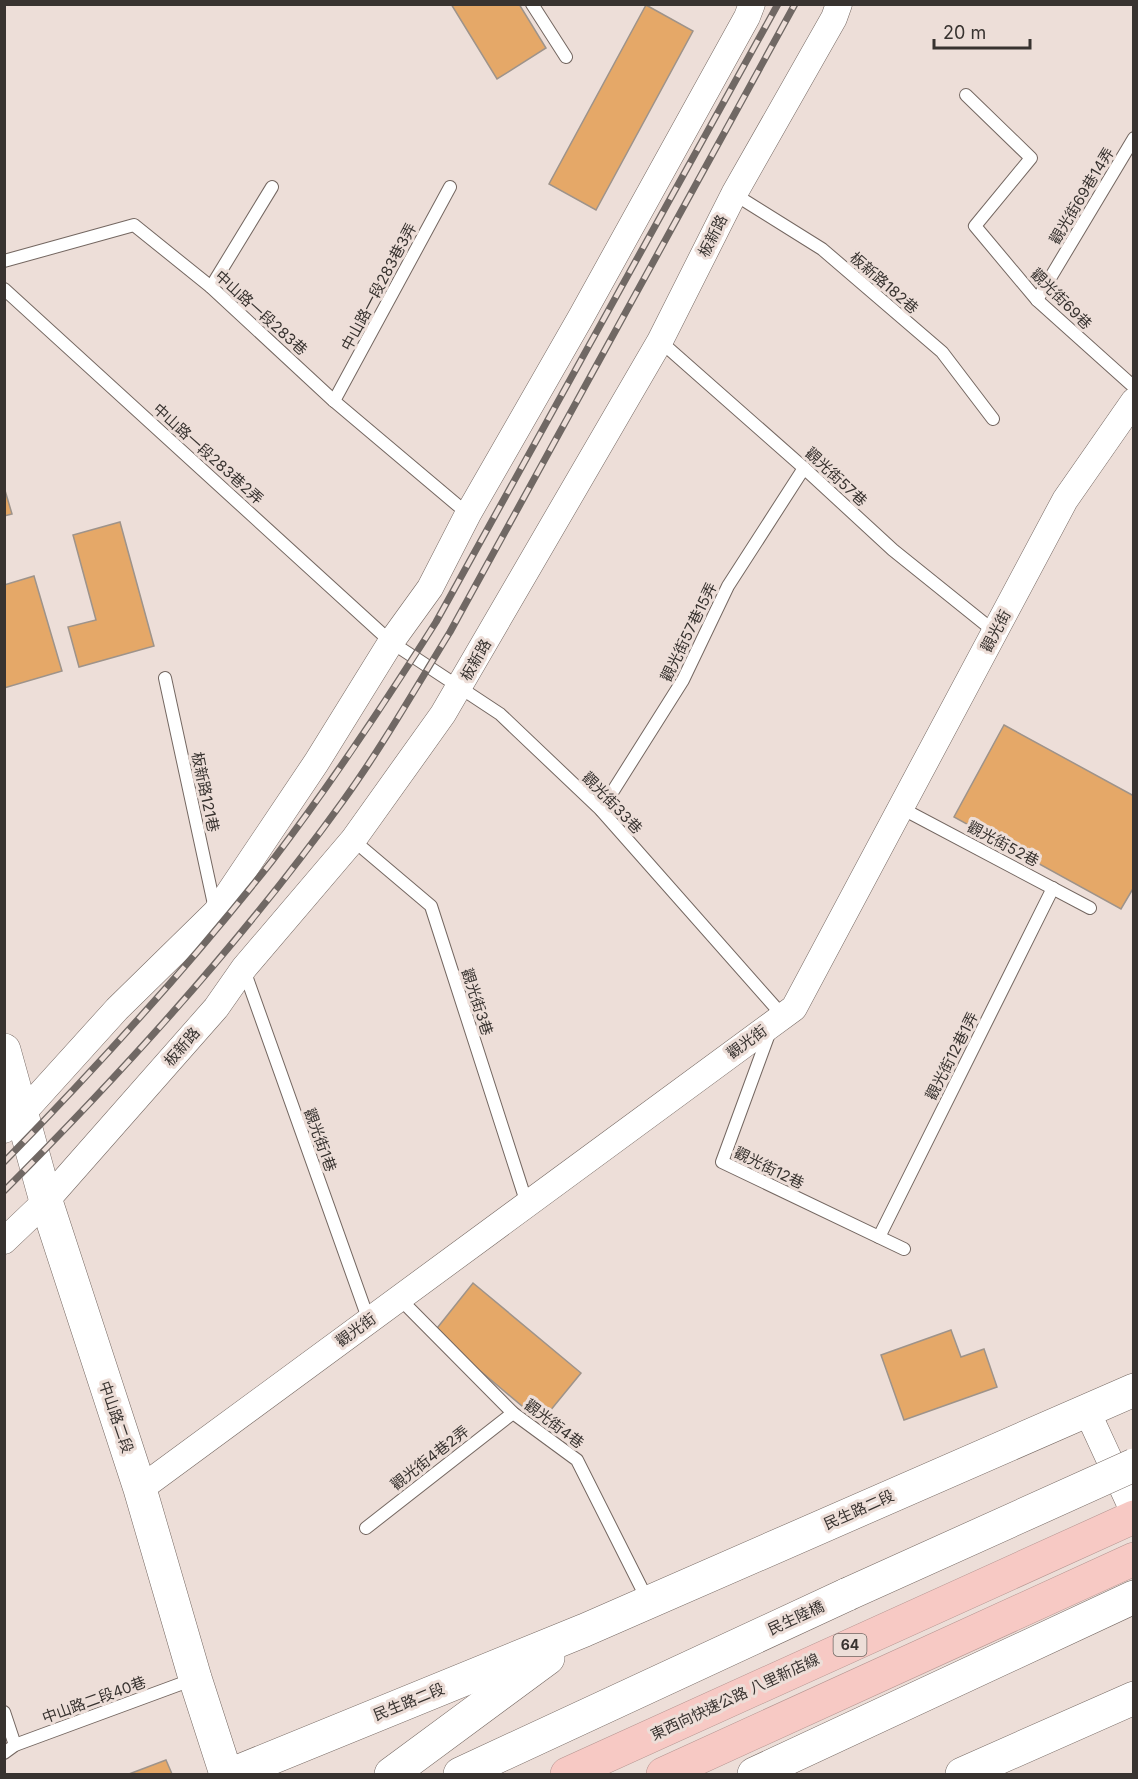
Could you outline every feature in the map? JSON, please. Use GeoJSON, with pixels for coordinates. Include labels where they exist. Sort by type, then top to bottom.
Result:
{"type":"FeatureCollection","features":[{"type":"Feature","properties":{"kind":"highway","name":"東西向快速公路 八里新店線"},"geometry":{"type":"LineString","coordinates":[[567,1774],[1134,1515]]}},
{"type":"Feature","properties":{"kind":"highway","name":"64"},"geometry":{"type":"LineString","coordinates":[[663,1774],[1134,1559]]}},
{"type":"Feature","properties":{"kind":"main road","name":"中山路二段"},"geometry":{"type":"LineString","coordinates":[[6,1055],[14,1122],[46,1201],[140,1490],[195,1678],[226,1774]]}},
{"type":"Feature","properties":{"kind":"main road","name":"民生路二段"},"geometry":{"type":"LineString","coordinates":[[232,1774],[585,1630],[1134,1390]]}},
{"type":"Feature","properties":{"kind":"main road","name":"民生陸橋"},"geometry":{"type":"LineString","coordinates":[[460,1774],[848,1594],[1134,1465]]}},
{"type":"Feature","properties":{"kind":"main road"},"geometry":{"type":"LineString","coordinates":[[754,1774],[1134,1598]]}},
{"type":"Feature","properties":{"kind":"main road","name":"民生路二段"},"geometry":{"type":"LineString","coordinates":[[391,1774],[585,1630]]}},
{"type":"Feature","properties":{"kind":"main road"},"geometry":{"type":"LineString","coordinates":[[967,1773],[1134,1698]]}},
{"type":"Feature","properties":{"kind":"street"},"geometry":{"type":"LineString","coordinates":[[14,1122],[117,1009],[216,912],[316,763],[391,642],[430,588],[468,514],[587,306],[747,17],[752,4]]}},
{"type":"Feature","properties":{"kind":"street","name":"板新路"},"geometry":{"type":"LineString","coordinates":[[4,1241],[46,1201],[216,1008],[244,968],[352,840],[443,714],[660,341],[734,194],[834,18],[839,4]]}},
{"type":"Feature","properties":{"kind":"street","name":"觀光街"},"geometry":{"type":"LineString","coordinates":[[140,1490],[794,1008],[1065,500],[1134,401]]}},
{"type":"Feature","properties":{"kind":"street"},"geometry":{"type":"LineString","coordinates":[[1087,1411],[1134,1515]]}},
{"type":"Feature","properties":{"kind":"lane"},"geometry":{"type":"LineString","coordinates":[[532,4],[566,57]]}},
{"type":"Feature","properties":{"kind":"lane","name":"觀光街69巷"},"geometry":{"type":"LineString","coordinates":[[966,95],[1031,158],[975,226],[1037,300],[1134,387]]}},
{"type":"Feature","properties":{"kind":"lane","name":"觀光街69巷14弄"},"geometry":{"type":"LineString","coordinates":[[1037,300],[1134,138]]}},
{"type":"Feature","properties":{"kind":"lane"},"geometry":{"type":"LineString","coordinates":[[211,287],[272,187]]}},
{"type":"Feature","properties":{"kind":"lane","name":"中山路一段283巷3弄"},"geometry":{"type":"LineString","coordinates":[[334,400],[450,187]]}},
{"type":"Feature","properties":{"kind":"lane","name":"板新路182巷"},"geometry":{"type":"LineString","coordinates":[[734,194],[822,249],[942,352],[993,419]]}},
{"type":"Feature","properties":{"kind":"lane","name":"中山路一段283巷"},"geometry":{"type":"LineString","coordinates":[[4,261],[134,225],[211,287],[334,400],[468,514]]}},
{"type":"Feature","properties":{"kind":"lane","name":"中山路一段283巷2弄"},"geometry":{"type":"LineString","coordinates":[[4,289],[391,642]]}},
{"type":"Feature","properties":{"kind":"lane","name":"觀光街57巷"},"geometry":{"type":"LineString","coordinates":[[660,341],[893,550],[995,632]]}},
{"type":"Feature","properties":{"kind":"lane","name":"觀光街57巷15弄"},"geometry":{"type":"LineString","coordinates":[[601,810],[683,680],[728,586],[804,468]]}},
{"type":"Feature","properties":{"kind":"lane","name":"觀光街33巷"},"geometry":{"type":"LineString","coordinates":[[391,642],[501,714],[601,810],[778,1020]]}},
{"type":"Feature","properties":{"kind":"lane","name":"板新路121巷"},"geometry":{"type":"LineString","coordinates":[[165,678],[216,912]]}},
{"type":"Feature","properties":{"kind":"lane","name":"觀光街52巷"},"geometry":{"type":"LineString","coordinates":[[901,808],[1090,908]]}},
{"type":"Feature","properties":{"kind":"lane","name":"觀光街3巷"},"geometry":{"type":"LineString","coordinates":[[352,840],[431,906],[527,1204]]}},
{"type":"Feature","properties":{"kind":"lane","name":"觀光街12巷1弄"},"geometry":{"type":"LineString","coordinates":[[879,1237],[1053,888]]}},
{"type":"Feature","properties":{"kind":"lane","name":"觀光街1巷"},"geometry":{"type":"LineString","coordinates":[[244,968],[369,1321]]}},
{"type":"Feature","properties":{"kind":"lane","name":"觀光街12巷"},"geometry":{"type":"LineString","coordinates":[[778,1020],[722,1162],[904,1249]]}},
{"type":"Feature","properties":{"kind":"lane","name":"觀光街4巷"},"geometry":{"type":"LineString","coordinates":[[400,1299],[513,1413],[577,1460],[649,1602]]}},
{"type":"Feature","properties":{"kind":"lane","name":"觀光街4巷2弄"},"geometry":{"type":"LineString","coordinates":[[366,1528],[513,1413]]}},
{"type":"Feature","properties":{"kind":"lane","name":"中山路二段40巷"},"geometry":{"type":"LineString","coordinates":[[4,1753],[15,1745],[195,1678]]}},
{"type":"Feature","properties":{"kind":"lane"},"geometry":{"type":"LineString","coordinates":[[4,1712],[15,1745]]}},
{"type":"Feature","properties":{"kind":"building"},"geometry":{"type":"Polygon","coordinates":[[[451,4],[519,4],[546,48],[497,79],[451,4]]]}},
{"type":"Feature","properties":{"kind":"building"},"geometry":{"type":"Polygon","coordinates":[[[646,5],[693,31],[596,210],[549,184],[646,5]]]}},
{"type":"Feature","properties":{"kind":"building"},"geometry":{"type":"Polygon","coordinates":[[[4,487],[12,514],[4,516],[4,487]]]}},
{"type":"Feature","properties":{"kind":"building"},"geometry":{"type":"Polygon","coordinates":[[[120,522],[154,646],[79,667],[68,627],[96,620],[73,535],[120,522]]]}},
{"type":"Feature","properties":{"kind":"building"},"geometry":{"type":"Polygon","coordinates":[[[34,576],[62,671],[4,688],[4,585],[34,576]]]}},
{"type":"Feature","properties":{"kind":"building"},"geometry":{"type":"Polygon","coordinates":[[[1004,725],[1134,796],[1134,887],[1121,909],[954,817],[1004,725]]]}},
{"type":"Feature","properties":{"kind":"building"},"geometry":{"type":"Polygon","coordinates":[[[473,1283],[581,1373],[541,1422],[434,1332],[473,1283]]]}},
{"type":"Feature","properties":{"kind":"building"},"geometry":{"type":"Polygon","coordinates":[[[951,1330],[961,1357],[984,1349],[997,1387],[904,1420],[881,1355],[951,1330]]]}},
{"type":"Feature","properties":{"kind":"building"},"geometry":{"type":"Polygon","coordinates":[[[166,1760],[172,1774],[129,1774],[166,1760]]]}},
{"type":"Feature","properties":{"kind":"railway"},"geometry":{"type":"LineString","coordinates":[[4,1162],[142,1015],[241,900],[294,832],[377,713],[436,622],[778,4]]}},
{"type":"Feature","properties":{"kind":"railway"},"geometry":{"type":"LineString","coordinates":[[4,1191],[139,1051],[224,953],[305,853],[371,760],[450,632],[795,4]]}}]}
